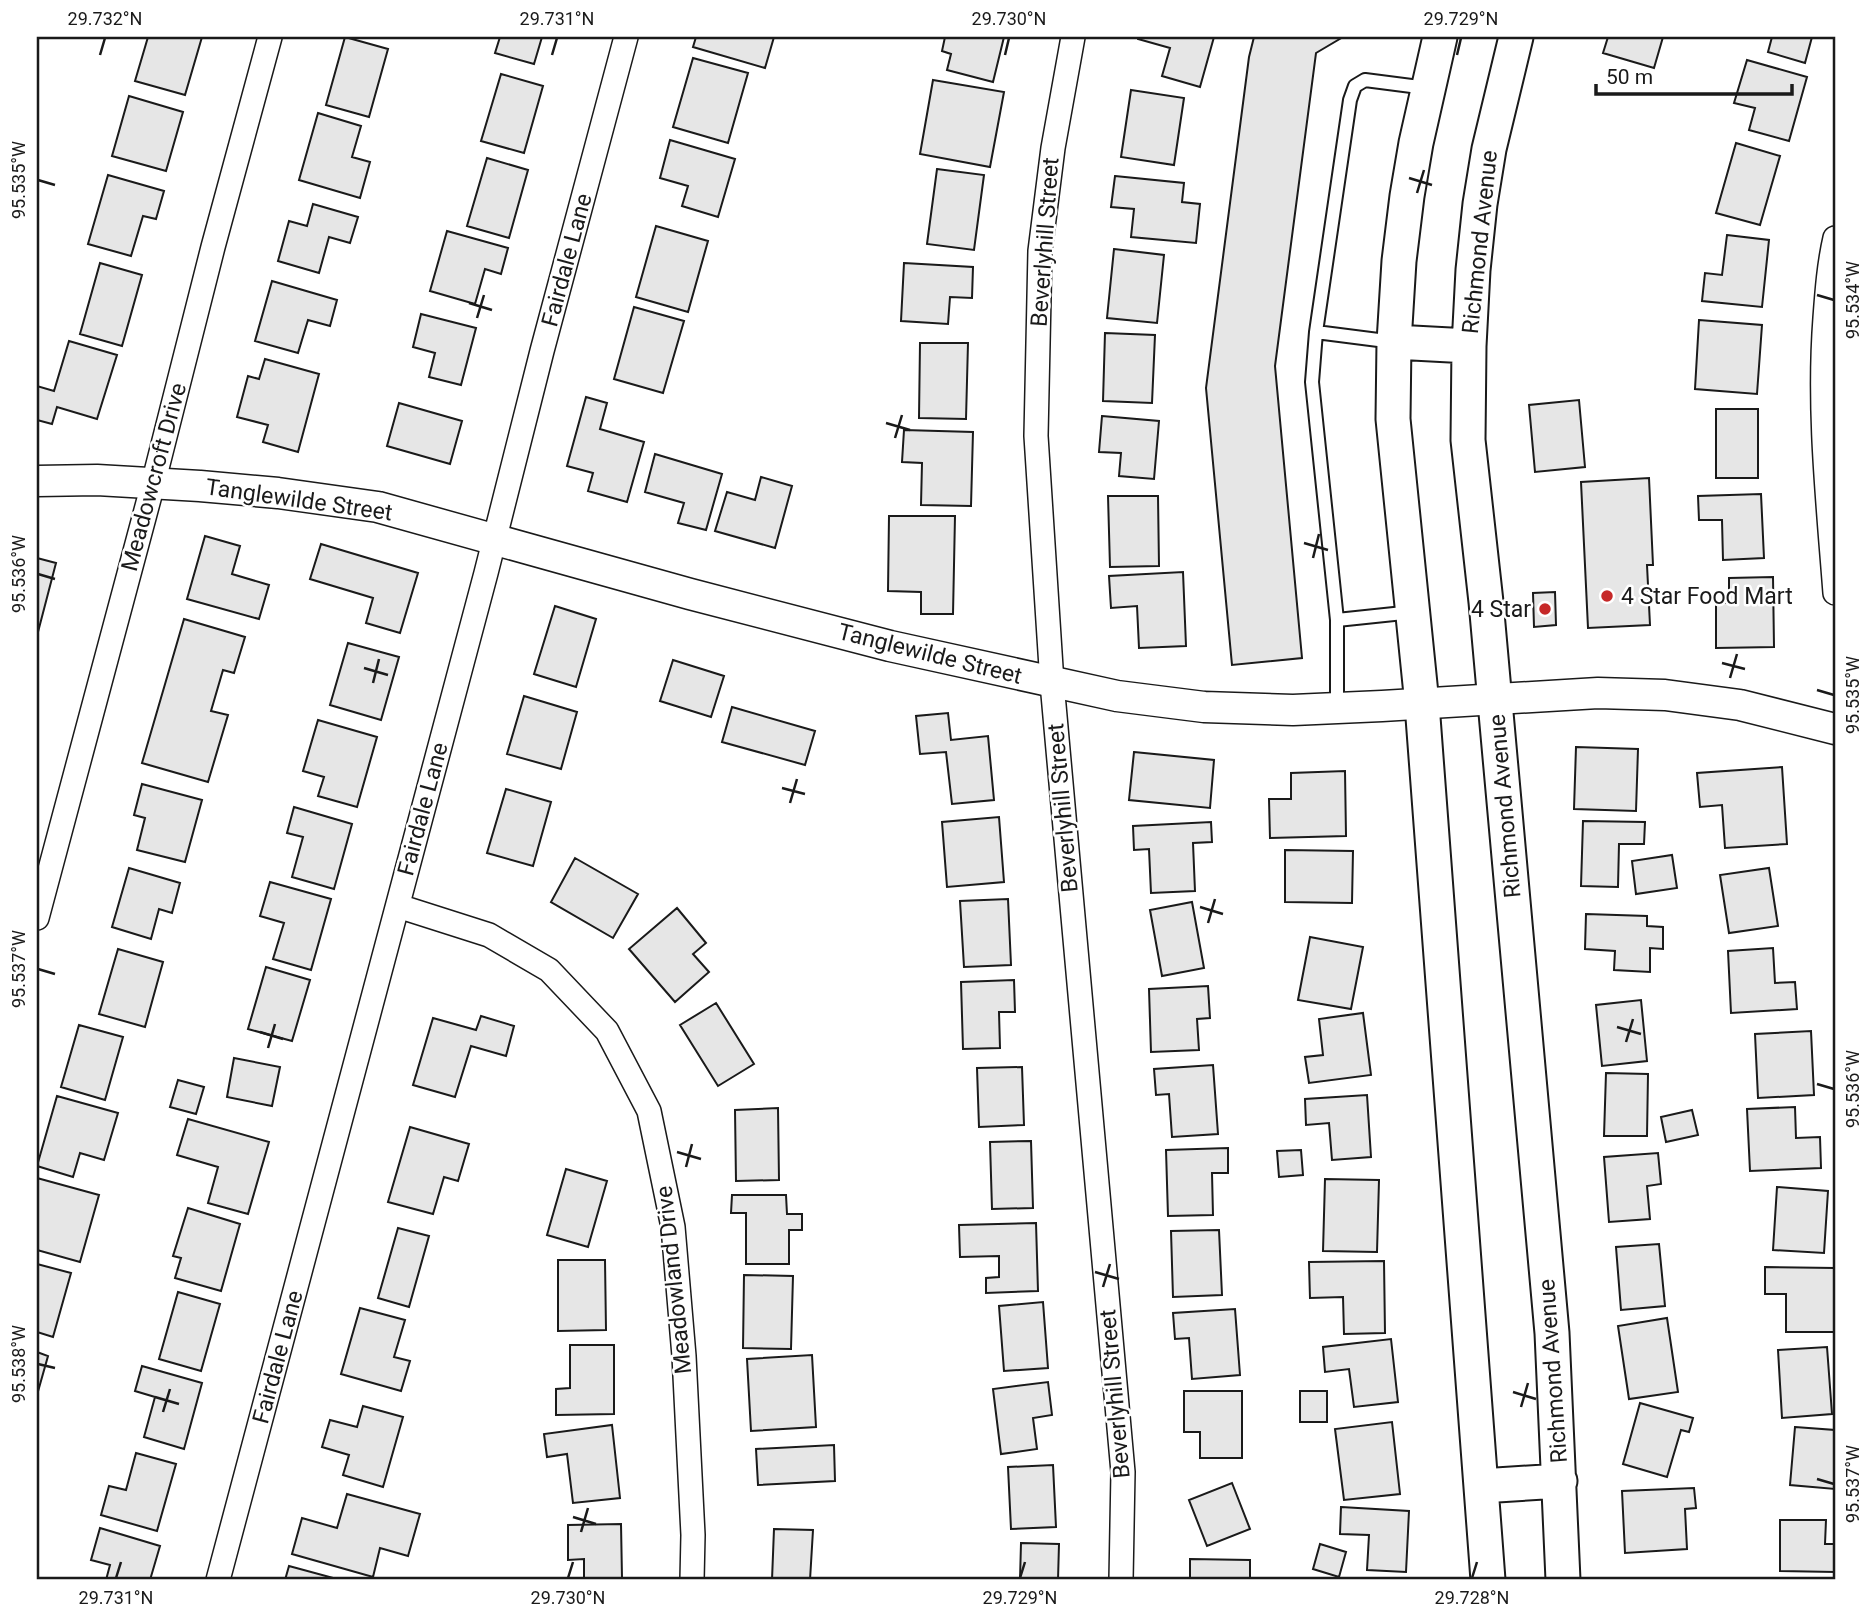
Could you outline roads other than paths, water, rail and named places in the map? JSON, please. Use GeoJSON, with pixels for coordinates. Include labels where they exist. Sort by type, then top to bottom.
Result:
{"type":"FeatureCollection","features":[{"type":"Feature","properties":{"kind":"main road"},"geometry":{"type":"LineString","coordinates":[[1440,37],[1407,196],[1399,261],[1393,419],[1422,704],[1488,1580]]}},
{"type":"Feature","properties":{"kind":"main road","name":"Richmond Avenue"},"geometry":{"type":"LineString","coordinates":[[1517,37],[1489,149],[1480,204],[1469,346],[1468,440],[1486,602],[1552,1333],[1563,1580]]}},
{"type":"Feature","properties":{"kind":"main road"},"geometry":{"type":"LineString","coordinates":[[1394,342],[1469,346]]}},
{"type":"Feature","properties":{"kind":"main road"},"geometry":{"type":"LineString","coordinates":[[1481,1486],[1560,1481]]}},
{"type":"Feature","properties":{"kind":"street","name":"Meadowcroft Drive"},"geometry":{"type":"LineString","coordinates":[[37,918],[270,37]]}},
{"type":"Feature","properties":{"kind":"street","name":"Fairdale Lane"},"geometry":{"type":"LineString","coordinates":[[218,1580],[626,37]]}},
{"type":"Feature","properties":{"kind":"street","name":"Beverlyhill Street"},"geometry":{"type":"LineString","coordinates":[[1073,37],[1053,148],[1040,251],[1036,436],[1052,683],[1123,1472],[1121,1580]]}},
{"type":"Feature","properties":{"kind":"street"},"geometry":{"type":"LineString","coordinates":[[1835,238],[1830,260],[1824,340],[1823,446],[1835,593]]}},
{"type":"Feature","properties":{"kind":"street","name":"Tanglewilde Street"},"geometry":{"type":"LineString","coordinates":[[37,481],[97,480],[200,486],[278,493],[378,507],[690,594],[890,646],[1116,696],[1204,707],[1293,710],[1598,692],[1665,695],[1740,705],[1835,729]]}},
{"type":"Feature","properties":{"kind":"street","name":"Meadowland Drive"},"geometry":{"type":"LineString","coordinates":[[398,906],[489,934],[549,970],[607,1031],[649,1111],[673,1227],[684,1356],[693,1535],[692,1580]]}},
{"type":"Feature","properties":{"kind":"lane"},"geometry":{"type":"LineString","coordinates":[[1337,709],[1337,620],[1312,382],[1316,332],[1350,100],[1355,86],[1365,79],[1428,88]]}},
{"type":"Feature","properties":{"kind":"lane"},"geometry":{"type":"LineString","coordinates":[[1316,332],[1394,342]]}},
{"type":"Feature","properties":{"kind":"lane"},"geometry":{"type":"LineString","coordinates":[[1337,620],[1413,612]]}},
{"type":"Feature","properties":{"kind":"place","name":"4 Star Food Mart"},"geometry":{"type":"Point","coordinates":[1607,596]}},
{"type":"Feature","properties":{"kind":"place","name":"4 Star"},"geometry":{"type":"Point","coordinates":[1545,609]}}]}
